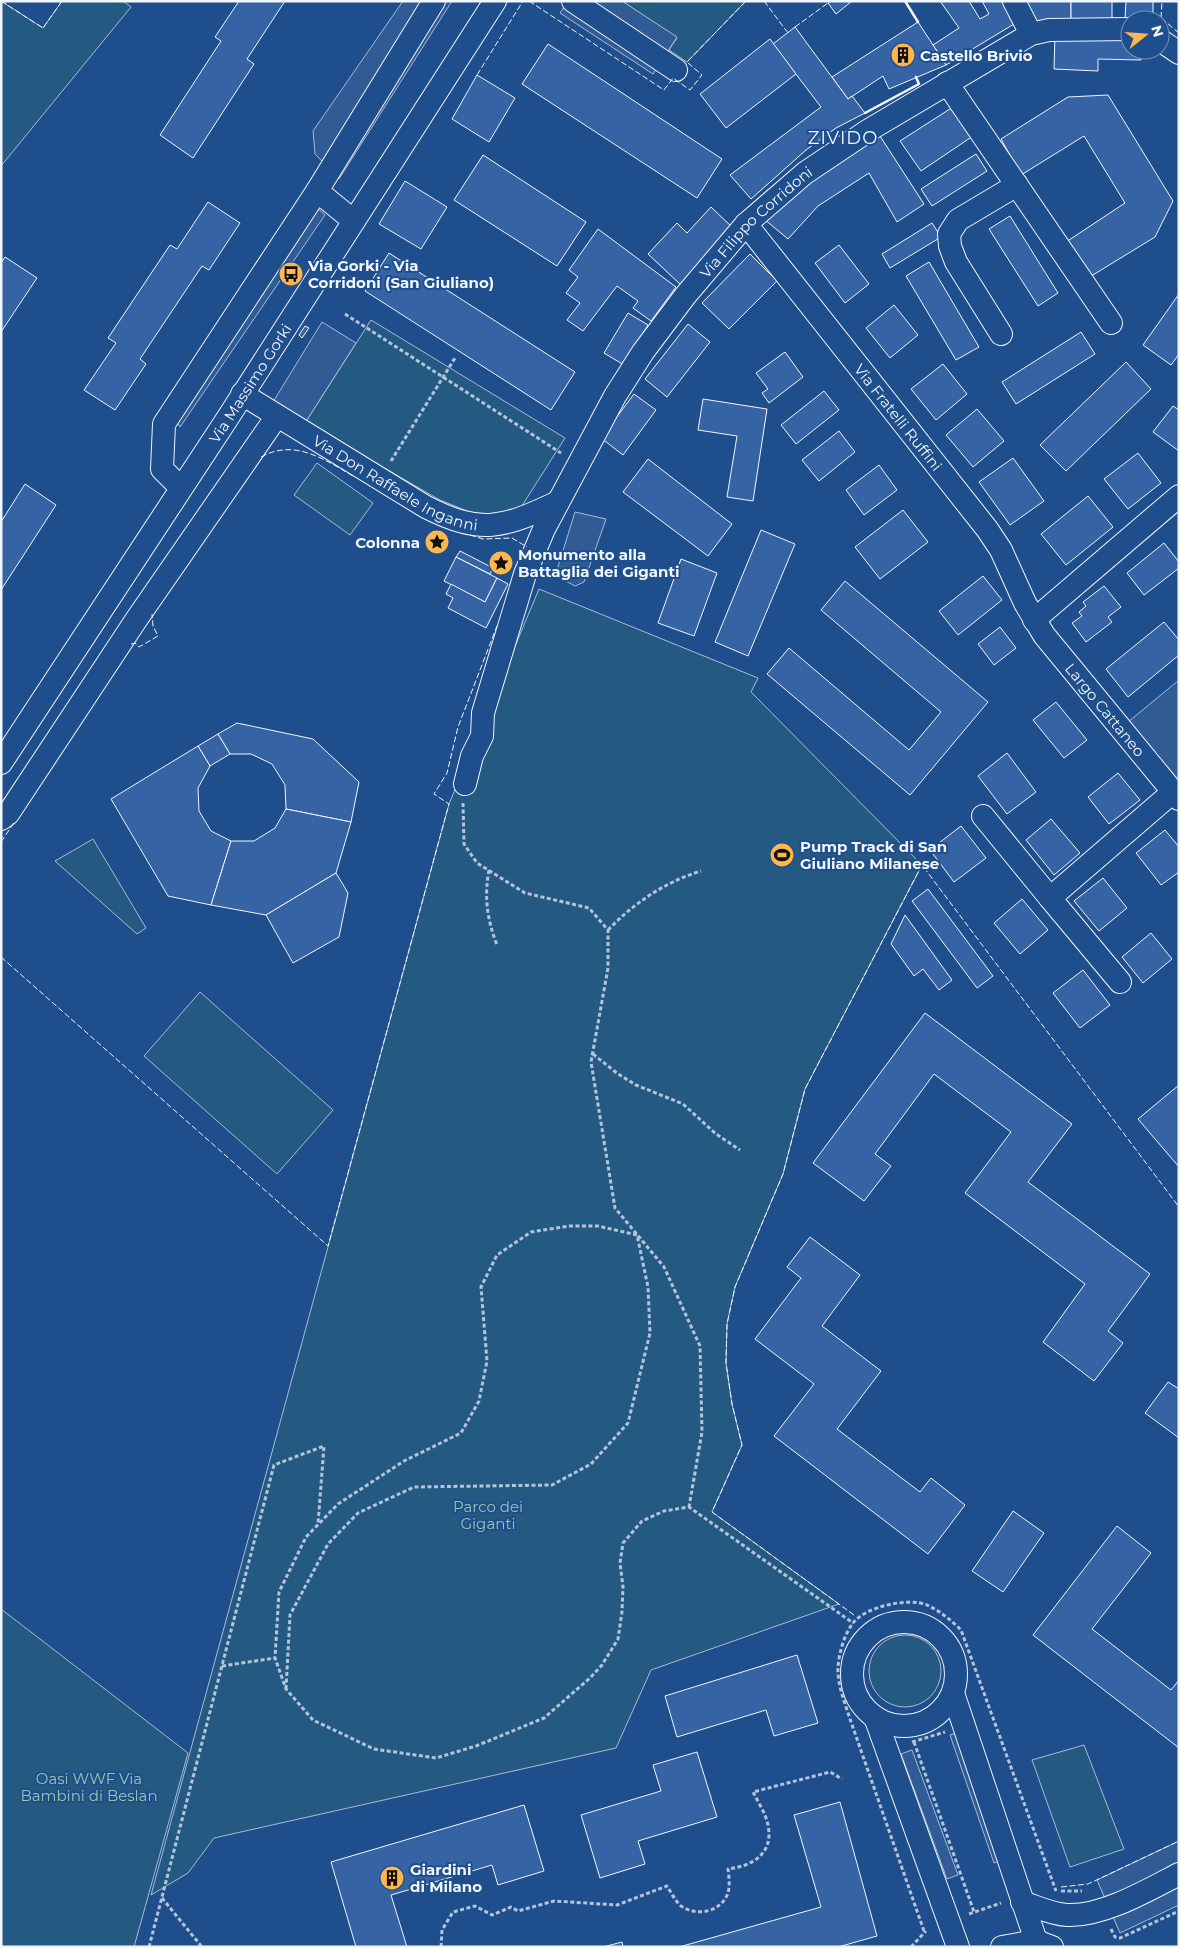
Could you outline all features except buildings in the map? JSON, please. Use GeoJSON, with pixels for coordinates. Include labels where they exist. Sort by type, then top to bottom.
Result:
{"type":"FeatureCollection","features":[{"type":"Feature","properties":{"kind":"street"},"geometry":{"type":"LineString","coordinates":[[181,488],[162,469],[164,424],[317,191],[434,1]]}},
{"type":"Feature","properties":{"kind":"street","name":"Via Massimo Gorki"},"geometry":{"type":"LineString","coordinates":[[1,763],[495,1]]}},
{"type":"Feature","properties":{"kind":"street"},"geometry":{"type":"LineString","coordinates":[[573,1],[676,70]]}},
{"type":"Feature","properties":{"kind":"street"},"geometry":{"type":"LineString","coordinates":[[1014,1],[1031,34]]}},
{"type":"Feature","properties":{"kind":"street","name":"Via Filippo Corridoni"},"geometry":{"type":"LineString","coordinates":[[465,784],[472,756],[482,736],[483,713],[525,574],[577,464],[615,396],[657,333],[699,279],[746,224],[784,189],[819,163],[869,130],[1031,34],[1049,30],[1120,29]]}},
{"type":"Feature","properties":{"kind":"street"},"geometry":{"type":"LineString","coordinates":[[947,83],[1111,323]]}},
{"type":"Feature","properties":{"kind":"street"},"geometry":{"type":"LineString","coordinates":[[1001,334],[956,262],[948,239],[951,230],[958,220],[1017,185]]}},
{"type":"Feature","properties":{"kind":"street"},"geometry":{"type":"LineString","coordinates":[[317,191],[354,221]]}},
{"type":"Feature","properties":{"kind":"street","name":"Via Fratelli Ruffini"},"geometry":{"type":"LineString","coordinates":[[746,224],[996,541],[1034,620]]}},
{"type":"Feature","properties":{"kind":"street","name":"Via Don Raffaele Inganni"},"geometry":{"type":"LineString","coordinates":[[242,394],[434,511],[453,520],[476,525],[512,522],[558,502]]}},
{"type":"Feature","properties":{"kind":"street"},"geometry":{"type":"LineString","coordinates":[[1,819],[8,814],[136,620],[277,416]]}},
{"type":"Feature","properties":{"kind":"street"},"geometry":{"type":"LineString","coordinates":[[1034,620],[1179,496]]}},
{"type":"Feature","properties":{"kind":"street","name":"Largo Cattaneo"},"geometry":{"type":"LineString","coordinates":[[1034,620],[1049,642],[1176,796]]}},
{"type":"Feature","properties":{"kind":"street"},"geometry":{"type":"LineString","coordinates":[[1050,898],[1176,796]]}},
{"type":"Feature","properties":{"kind":"street"},"geometry":{"type":"LineString","coordinates":[[983,816],[1120,982]]}},
{"type":"Feature","properties":{"kind":"street"},"geometry":{"type":"LineString","coordinates":[[907,1622],[924,1625],[945,1642],[952,1654],[956,1666],[953,1693],[945,1707],[933,1717],[919,1724],[896,1725],[875,1717],[862,1705],[855,1690],[855,1657],[863,1642],[875,1631],[890,1624],[907,1622]]}},
{"type":"Feature","properties":{"kind":"street"},"geometry":{"type":"LineString","coordinates":[[953,1693],[1022,1899],[1044,1944],[1002,1947]]}},
{"type":"Feature","properties":{"kind":"street"},"geometry":{"type":"LineString","coordinates":[[875,1717],[958,1946]]}},
{"type":"Feature","properties":{"kind":"street"},"geometry":{"type":"LineString","coordinates":[[1022,1899],[1052,1912],[1082,1914],[1128,1899],[1179,1874]]}},
{"type":"Feature","properties":{"kind":"path"},"geometry":{"type":"LineString","coordinates":[[345,314],[577,464]]}},
{"type":"Feature","properties":{"kind":"path"},"geometry":{"type":"LineString","coordinates":[[379,478],[455,358]]}},
{"type":"Feature","properties":{"kind":"path"},"geometry":{"type":"LineString","coordinates":[[465,784],[464,844],[477,863],[525,892],[589,908],[608,930],[608,968],[592,1062],[615,1208],[664,1267],[700,1346],[702,1432],[689,1508]]}},
{"type":"Feature","properties":{"kind":"path"},"geometry":{"type":"LineString","coordinates":[[489,869],[485,890],[486,905],[497,945]]}},
{"type":"Feature","properties":{"kind":"path"},"geometry":{"type":"LineString","coordinates":[[608,930],[630,907],[677,878],[701,871]]}},
{"type":"Feature","properties":{"kind":"path"},"geometry":{"type":"LineString","coordinates":[[593,1054],[618,1074],[636,1085],[683,1104],[716,1134],[740,1150]]}},
{"type":"Feature","properties":{"kind":"path"},"geometry":{"type":"LineString","coordinates":[[637,1235],[598,1226],[570,1226],[530,1232],[497,1255],[481,1287],[487,1361],[479,1401],[461,1433],[404,1461],[338,1504],[306,1537],[279,1592],[275,1658],[286,1689],[313,1720],[374,1749],[436,1758],[476,1746],[544,1718],[590,1678],[602,1665],[618,1639],[623,1587],[620,1563],[624,1543],[642,1521],[664,1511],[689,1508],[853,1623]]}},
{"type":"Feature","properties":{"kind":"path"},"geometry":{"type":"LineString","coordinates":[[286,1689],[290,1615],[328,1544],[358,1513],[414,1487],[552,1485],[591,1464],[628,1423],[650,1333],[648,1287],[637,1235]]}},
{"type":"Feature","properties":{"kind":"path"},"geometry":{"type":"LineString","coordinates":[[149,1947],[274,1465],[324,1446],[318,1524]]}},
{"type":"Feature","properties":{"kind":"path"},"geometry":{"type":"LineString","coordinates":[[911,1947],[924,1931],[949,1921],[974,1912],[1056,1891],[961,1630]]}},
{"type":"Feature","properties":{"kind":"path"},"geometry":{"type":"LineString","coordinates":[[222,1666],[275,1658]]}},
{"type":"Feature","properties":{"kind":"path"},"geometry":{"type":"LineString","coordinates":[[865,1760],[992,1713]]}},
{"type":"Feature","properties":{"kind":"path"},"geometry":{"type":"LineString","coordinates":[[914,1742],[974,1912]]}},
{"type":"Feature","properties":{"kind":"path"},"geometry":{"type":"LineString","coordinates":[[441,1947],[442,1930],[453,1912],[475,1906],[492,1915],[511,1907],[518,1911],[554,1901],[617,1905],[667,1886],[680,1905],[692,1911],[706,1912],[718,1906],[728,1893],[728,1869],[747,1867],[762,1854],[768,1842],[768,1825],[753,1792],[830,1772],[842,1779]]}},
{"type":"Feature","properties":{"kind":"path"},"geometry":{"type":"LineString","coordinates":[[162,1897],[176,1912],[202,1947]]}},
{"type":"Feature","properties":{"kind":"green space"},"geometry":{"type":"Polygon","coordinates":[[[1,1],[43,28],[62,1],[123,1],[131,7],[1,166],[1,1]]]}},
{"type":"Feature","properties":{"kind":"green space"},"geometry":{"type":"Polygon","coordinates":[[[622,1],[746,1],[687,62],[669,50],[677,38],[622,1]]]}},
{"type":"Feature","properties":{"kind":"green space"},"geometry":{"type":"Polygon","coordinates":[[[371,320],[565,438],[520,509],[482,517],[440,500],[305,423],[371,320]]]}},
{"type":"Feature","properties":{"kind":"green space"},"geometry":{"type":"Polygon","coordinates":[[[317,463],[373,503],[350,535],[294,495],[317,463]]]}},
{"type":"Feature","properties":{"kind":"green space","name":"Parco dei Giganti"},"geometry":{"type":"Polygon","coordinates":[[[539,589],[758,678],[751,692],[922,865],[805,1089],[783,1174],[735,1287],[727,1324],[726,1363],[732,1404],[742,1445],[712,1512],[839,1604],[651,1670],[616,1748],[214,1838],[188,1873],[151,1895],[449,804],[539,589]]]}},
{"type":"Feature","properties":{"kind":"green space"},"geometry":{"type":"Polygon","coordinates":[[[93,839],[146,928],[137,934],[55,861],[93,839]]]}},
{"type":"Feature","properties":{"kind":"green space"},"geometry":{"type":"Polygon","coordinates":[[[200,992],[333,1110],[277,1174],[144,1056],[200,992]]]}},
{"type":"Feature","properties":{"kind":"green space","name":"Oasi WWF Via Bambini di Beslan"},"geometry":{"type":"Polygon","coordinates":[[[1,1609],[188,1753],[134,1947],[1,1947],[1,1609]]]}},
{"type":"Feature","properties":{"kind":"green space"},"geometry":{"type":"Polygon","coordinates":[[[912,1635],[931,1645],[939,1657],[941,1671],[939,1685],[931,1697],[919,1705],[898,1707],[879,1697],[871,1685],[869,1664],[879,1645],[891,1637],[912,1635]]]}},
{"type":"Feature","properties":{"kind":"green space"},"geometry":{"type":"Polygon","coordinates":[[[1084,1745],[1124,1849],[1070,1867],[1032,1760],[1084,1745]]]}},
{"type":"Feature","properties":{"kind":"shaded area"},"geometry":{"type":"Polygon","coordinates":[[[403,1],[452,1],[339,179],[315,154],[313,131],[403,1]]]}},
{"type":"Feature","properties":{"kind":"shaded area"},"geometry":{"type":"Polygon","coordinates":[[[568,1],[622,1],[677,37],[653,74],[560,13],[568,1]]]}},
{"type":"Feature","properties":{"kind":"shaded area"},"geometry":{"type":"Polygon","coordinates":[[[315,206],[325,215],[180,427],[175,420],[315,206]]]}},
{"type":"Feature","properties":{"kind":"shaded area"},"geometry":{"type":"Polygon","coordinates":[[[322,322],[356,343],[305,423],[273,402],[322,322]]]}},
{"type":"Feature","properties":{"kind":"shaded area"},"geometry":{"type":"Polygon","coordinates":[[[575,512],[606,519],[584,582],[575,586],[560,578],[556,573],[575,512]]]}},
{"type":"Feature","properties":{"kind":"shaded area"},"geometry":{"type":"Polygon","coordinates":[[[1179,680],[1179,784],[1128,722],[1179,680]]]}},
{"type":"Feature","properties":{"kind":"shaded area"},"geometry":{"type":"Polygon","coordinates":[[[959,1732],[1004,1859],[994,1863],[950,1735],[959,1732]]]}},
{"type":"Feature","properties":{"kind":"shaded area"},"geometry":{"type":"Polygon","coordinates":[[[912,1750],[958,1875],[947,1879],[901,1754],[912,1750]]]}},
{"type":"Feature","properties":{"kind":"shaded area"},"geometry":{"type":"Polygon","coordinates":[[[1179,1841],[1179,1905],[1120,1933],[1097,1880],[1179,1841]]]}},
{"type":"Feature","properties":{"kind":"fence"},"geometry":{"type":"LineString","coordinates":[[1,1],[43,28],[62,1]]}},
{"type":"Feature","properties":{"kind":"fence"},"geometry":{"type":"LineString","coordinates":[[477,75],[523,1]]}},
{"type":"Feature","properties":{"kind":"fence"},"geometry":{"type":"LineString","coordinates":[[529,1],[664,90],[673,78],[690,90],[702,75],[687,62],[746,1]]}},
{"type":"Feature","properties":{"kind":"fence"},"geometry":{"type":"LineString","coordinates":[[764,1],[788,33]]}},
{"type":"Feature","properties":{"kind":"fence"},"geometry":{"type":"LineString","coordinates":[[1161,10],[1162,1]]}},
{"type":"Feature","properties":{"kind":"fence"},"geometry":{"type":"LineString","coordinates":[[795,27],[828,3]]}},
{"type":"Feature","properties":{"kind":"fence"},"geometry":{"type":"LineString","coordinates":[[1170,26],[1179,33]]}},
{"type":"Feature","properties":{"kind":"fence"},"geometry":{"type":"LineString","coordinates":[[261,457],[274,452],[298,450],[321,458],[355,477]]}},
{"type":"Feature","properties":{"kind":"fence"},"geometry":{"type":"LineString","coordinates":[[470,535],[483,539],[512,538],[527,547]]}},
{"type":"Feature","properties":{"kind":"fence"},"geometry":{"type":"LineString","coordinates":[[131,644],[135,643],[139,647],[158,636],[153,626],[152,614]]}},
{"type":"Feature","properties":{"kind":"fence"},"geometry":{"type":"LineString","coordinates":[[1,957],[328,1246],[449,804],[434,794],[447,773],[458,727],[497,626]]}},
{"type":"Feature","properties":{"kind":"fence"},"geometry":{"type":"LineString","coordinates":[[1,842],[15,821]]}},
{"type":"Feature","properties":{"kind":"fence"},"geometry":{"type":"LineString","coordinates":[[854,1615],[712,1512],[742,1445],[732,1404],[726,1363],[727,1324],[735,1287],[783,1174],[805,1089],[922,865],[1179,1207]]}},
{"type":"Feature","properties":{"kind":"fence"},"geometry":{"type":"LineString","coordinates":[[1061,1887],[1088,1884],[1179,1841]]}},
{"type":"Feature","properties":{"kind":"wall"},"geometry":{"type":"LineString","coordinates":[[905,1],[918,22]]}},
{"type":"Feature","properties":{"kind":"wall"},"geometry":{"type":"LineString","coordinates":[[865,113],[919,84],[916,77]]}},
{"type":"Feature","properties":{"kind":"place","name":"Castello Brivio"},"geometry":{"type":"Point","coordinates":[903,55]}},
{"type":"Feature","properties":{"kind":"place","name":"Via Gorki - Via Corridoni (San Giuliano)"},"geometry":{"type":"Point","coordinates":[291,274]}},
{"type":"Feature","properties":{"kind":"place","name":"Colonna"},"geometry":{"type":"Point","coordinates":[437,542]}},
{"type":"Feature","properties":{"kind":"place","name":"Monumento alla Battaglia dei Giganti"},"geometry":{"type":"Point","coordinates":[501,563]}},
{"type":"Feature","properties":{"kind":"place","name":"Pump Track di San Giuliano Milanese"},"geometry":{"type":"Point","coordinates":[782,855]}},
{"type":"Feature","properties":{"kind":"place","name":"Giardini di Milano"},"geometry":{"type":"Point","coordinates":[392,1878]}},
{"type":"Feature","properties":{"kind":"district","name":"ZIVIDO"},"geometry":{"type":"Point","coordinates":[843,138]}}]}
